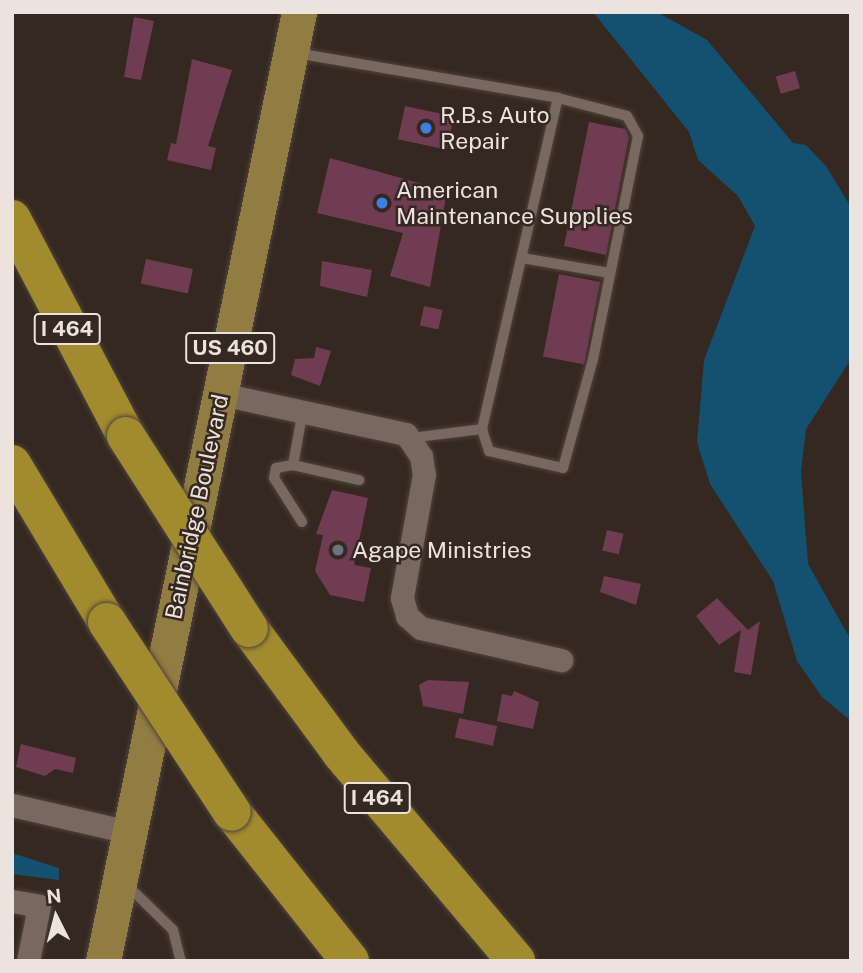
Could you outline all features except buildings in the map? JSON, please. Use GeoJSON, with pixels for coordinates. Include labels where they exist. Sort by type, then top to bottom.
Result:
{"type":"FeatureCollection","features":[{"type":"Feature","properties":{"kind":"highway","name":"I 464"},"geometry":{"type":"LineString","coordinates":[[12,219],[126,436],[249,628],[372,792],[516,961]]}},
{"type":"Feature","properties":{"kind":"highway"},"geometry":{"type":"LineString","coordinates":[[12,464],[107,622],[232,812],[350,961]]}},
{"type":"Feature","properties":{"kind":"main road","name":"Bainbridge Boulevard"},"geometry":{"type":"LineString","coordinates":[[103,961],[299,12]]}},
{"type":"Feature","properties":{"kind":"street"},"geometry":{"type":"LineString","coordinates":[[221,394],[395,427],[410,438],[424,474],[402,598],[407,616],[421,628],[561,660]]}},
{"type":"Feature","properties":{"kind":"street"},"geometry":{"type":"LineString","coordinates":[[12,805],[129,832]]}},
{"type":"Feature","properties":{"kind":"street"},"geometry":{"type":"LineString","coordinates":[[12,901],[39,906],[28,961]]}},
{"type":"Feature","properties":{"kind":"lane"},"geometry":{"type":"LineString","coordinates":[[290,52],[558,99],[627,116],[638,136],[610,273],[562,468],[489,451],[482,429],[558,99]]}},
{"type":"Feature","properties":{"kind":"lane"},"geometry":{"type":"LineString","coordinates":[[522,258],[610,273]]}},
{"type":"Feature","properties":{"kind":"lane"},"geometry":{"type":"LineString","coordinates":[[293,465],[303,410]]}},
{"type":"Feature","properties":{"kind":"lane"},"geometry":{"type":"LineString","coordinates":[[410,438],[482,429]]}},
{"type":"Feature","properties":{"kind":"lane"},"geometry":{"type":"LineString","coordinates":[[302,522],[274,478],[276,468],[293,465],[359,480]]}},
{"type":"Feature","properties":{"kind":"lane"},"geometry":{"type":"LineString","coordinates":[[120,879],[173,930],[181,961]]}},
{"type":"Feature","properties":{"kind":"water"},"geometry":{"type":"Polygon","coordinates":[[[593,12],[657,12],[707,40],[793,143],[806,145],[826,166],[851,207],[851,359],[806,429],[801,472],[808,564],[851,640],[851,721],[822,697],[797,661],[773,581],[710,484],[697,442],[704,360],[755,226],[738,196],[698,160],[689,132],[593,12]]]}},
{"type":"Feature","properties":{"kind":"water"},"geometry":{"type":"Polygon","coordinates":[[[12,853],[59,868],[59,880],[12,874],[12,853]]]}},
{"type":"Feature","properties":{"kind":"place","name":"R.B.s Auto Repair"},"geometry":{"type":"Point","coordinates":[426,128]}},
{"type":"Feature","properties":{"kind":"place","name":"American Maintenance Supplies"},"geometry":{"type":"Point","coordinates":[382,203]}},
{"type":"Feature","properties":{"kind":"place","name":"Agape Ministries"},"geometry":{"type":"Point","coordinates":[338,550]}}]}
